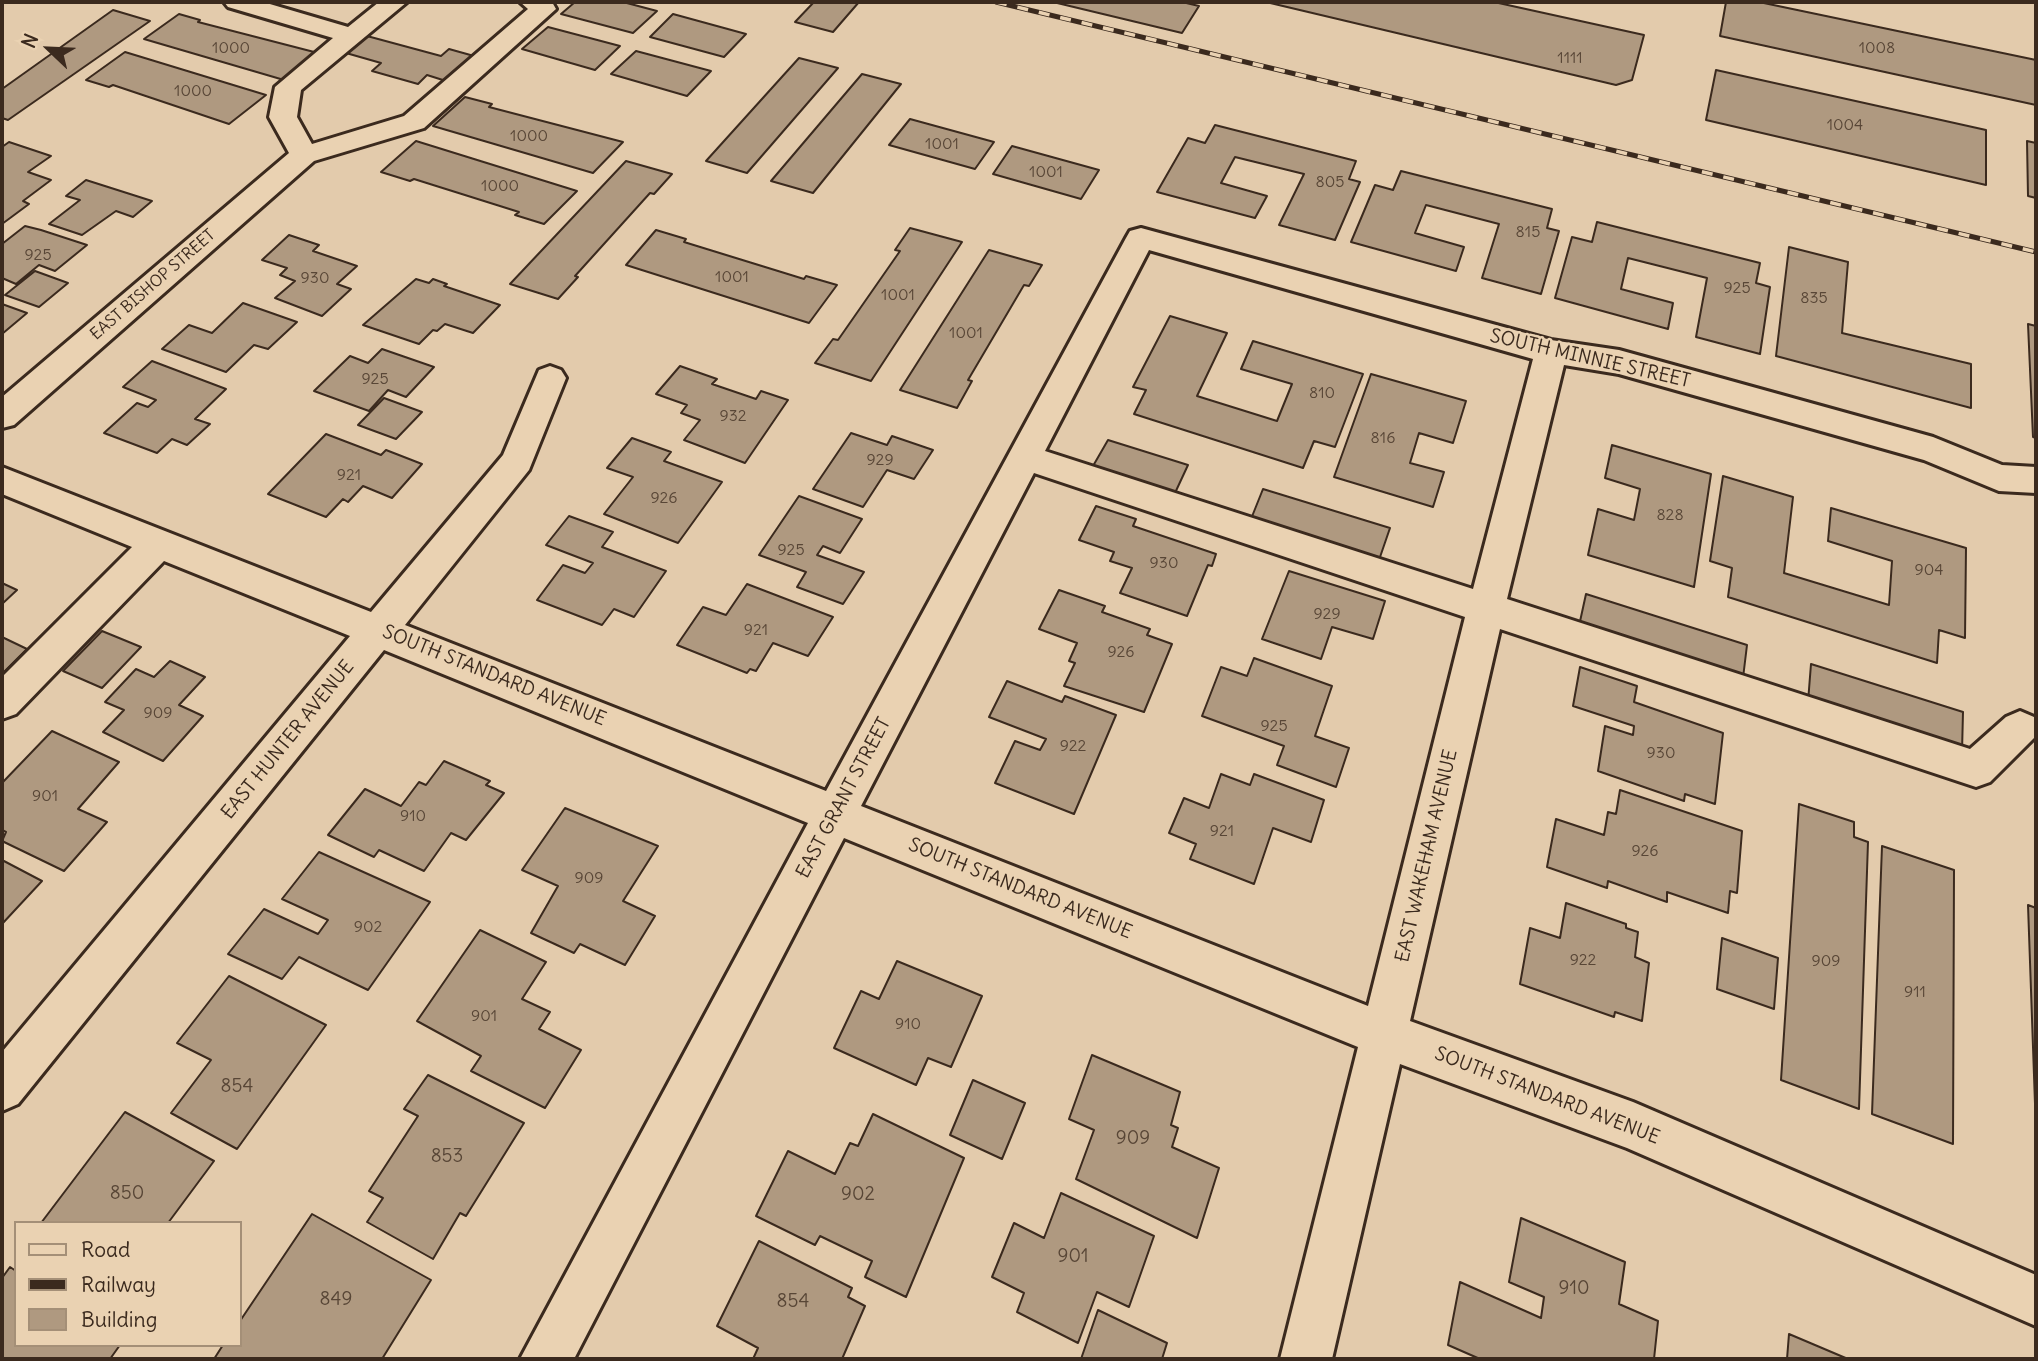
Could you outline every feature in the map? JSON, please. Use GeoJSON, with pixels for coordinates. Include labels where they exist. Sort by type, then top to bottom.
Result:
{"type":"FeatureCollection","features":[{"type":"Feature","properties":{"kind":"street"},"geometry":{"type":"LineString","coordinates":[[237,2],[352,36]]}},
{"type":"Feature","properties":{"kind":"street"},"geometry":{"type":"LineString","coordinates":[[394,2],[288,87],[283,117],[304,155],[414,122],[544,9],[541,4],[532,2]]}},
{"type":"Feature","properties":{"kind":"street","name":"EAST BISHOP STREET"},"geometry":{"type":"LineString","coordinates":[[2,415],[304,155]]}},
{"type":"Feature","properties":{"kind":"street","name":"SOUTH MINNIE STREET"},"geometry":{"type":"LineString","coordinates":[[1141,237],[1551,352],[1619,362],[1933,450],[1999,478],[2036,480]]}},
{"type":"Feature","properties":{"kind":"street","name":"EAST GRANT STREET"},"geometry":{"type":"LineString","coordinates":[[546,1359],[1141,237]]}},
{"type":"Feature","properties":{"kind":"street","name":"EAST WAKEHAM AVENUE"},"geometry":{"type":"LineString","coordinates":[[1306,1359],[1486,607],[1551,352]]}},
{"type":"Feature","properties":{"kind":"street","name":"EAST HUNTER AVENUE"},"geometry":{"type":"LineString","coordinates":[[2,1088],[517,461],[550,378]]}},
{"type":"Feature","properties":{"kind":"street"},"geometry":{"type":"LineString","coordinates":[[1024,457],[1976,769],[2020,729]]}},
{"type":"Feature","properties":{"kind":"street","name":"SOUTH STANDARD AVENUE"},"geometry":{"type":"LineString","coordinates":[[2,480],[160,541],[1384,1035],[1633,1126],[2036,1301]]}},
{"type":"Feature","properties":{"kind":"street"},"geometry":{"type":"LineString","coordinates":[[2,702],[160,541]]}},
{"type":"Feature","properties":{"kind":"building"},"geometry":{"type":"Polygon","coordinates":[[[575,2],[623,2],[657,11],[633,33],[561,14],[575,2]]]}},
{"type":"Feature","properties":{"kind":"building"},"geometry":{"type":"Polygon","coordinates":[[[814,2],[859,2],[833,32],[795,22],[814,2]]]}},
{"type":"Feature","properties":{"kind":"building"},"geometry":{"type":"Polygon","coordinates":[[[1053,2],[1182,2],[1199,6],[1182,33],[1053,2]]]}},
{"type":"Feature","properties":{"kind":"building"},"geometry":{"type":"Polygon","coordinates":[[[1266,2],[1494,2],[1644,35],[1632,80],[1616,85],[1266,2]]]}},
{"type":"Feature","properties":{"kind":"building"},"geometry":{"type":"Polygon","coordinates":[[[1726,2],[1759,2],[2036,60],[2036,105],[1720,36],[1726,2]]]}},
{"type":"Feature","properties":{"kind":"building"},"geometry":{"type":"Polygon","coordinates":[[[113,10],[150,21],[8,120],[2,118],[2,89],[113,10]]]}},
{"type":"Feature","properties":{"kind":"building"},"geometry":{"type":"Polygon","coordinates":[[[179,14],[200,20],[198,22],[318,53],[284,80],[144,39],[179,14]]]}},
{"type":"Feature","properties":{"kind":"building"},"geometry":{"type":"Polygon","coordinates":[[[673,14],[746,34],[724,57],[650,37],[673,14]]]}},
{"type":"Feature","properties":{"kind":"building"},"geometry":{"type":"Polygon","coordinates":[[[548,27],[620,46],[595,70],[522,49],[548,27]]]}},
{"type":"Feature","properties":{"kind":"building"},"geometry":{"type":"Polygon","coordinates":[[[367,36],[441,56],[449,49],[474,56],[446,81],[427,75],[418,84],[372,71],[381,63],[346,53],[367,36]]]}},
{"type":"Feature","properties":{"kind":"building"},"geometry":{"type":"Polygon","coordinates":[[[636,51],[711,71],[687,96],[611,74],[636,51]]]}},
{"type":"Feature","properties":{"kind":"building"},"geometry":{"type":"Polygon","coordinates":[[[125,52],[266,95],[229,124],[113,85],[109,87],[86,80],[125,52]]]}},
{"type":"Feature","properties":{"kind":"building"},"geometry":{"type":"Polygon","coordinates":[[[799,58],[838,68],[747,173],[706,161],[799,58]]]}},
{"type":"Feature","properties":{"kind":"building"},"geometry":{"type":"Polygon","coordinates":[[[1716,70],[1986,130],[1986,185],[1706,120],[1716,70]]]}},
{"type":"Feature","properties":{"kind":"building"},"geometry":{"type":"Polygon","coordinates":[[[862,74],[901,84],[813,193],[771,181],[862,74]]]}},
{"type":"Feature","properties":{"kind":"building"},"geometry":{"type":"Polygon","coordinates":[[[465,97],[492,104],[489,107],[623,142],[593,173],[433,126],[465,97]]]}},
{"type":"Feature","properties":{"kind":"building"},"geometry":{"type":"Polygon","coordinates":[[[910,119],[994,142],[975,169],[889,145],[910,119]]]}},
{"type":"Feature","properties":{"kind":"building"},"geometry":{"type":"Polygon","coordinates":[[[1215,125],[1356,161],[1349,179],[1360,182],[1335,240],[1279,225],[1304,174],[1235,157],[1221,183],[1267,196],[1255,218],[1157,192],[1188,138],[1205,143],[1215,125]]]}},
{"type":"Feature","properties":{"kind":"building"},"geometry":{"type":"Polygon","coordinates":[[[416,141],[577,191],[544,224],[515,215],[519,212],[414,179],[410,181],[381,172],[416,141]]]}},
{"type":"Feature","properties":{"kind":"building"},"geometry":{"type":"Polygon","coordinates":[[[2027,141],[2036,143],[2036,198],[2028,196],[2027,141]]]}},
{"type":"Feature","properties":{"kind":"building"},"geometry":{"type":"Polygon","coordinates":[[[9,142],[51,156],[28,172],[51,180],[23,201],[29,204],[2,224],[2,147],[9,142]]]}},
{"type":"Feature","properties":{"kind":"building"},"geometry":{"type":"Polygon","coordinates":[[[1012,146],[1099,170],[1081,199],[993,174],[1012,146]]]}},
{"type":"Feature","properties":{"kind":"building"},"geometry":{"type":"Polygon","coordinates":[[[626,161],[672,174],[654,194],[650,193],[575,276],[578,277],[558,299],[510,284],[626,161]]]}},
{"type":"Feature","properties":{"kind":"building"},"geometry":{"type":"Polygon","coordinates":[[[1401,171],[1552,209],[1547,228],[1559,231],[1541,294],[1482,278],[1499,224],[1426,205],[1415,233],[1464,247],[1456,271],[1351,242],[1375,185],[1393,190],[1401,171]]]}},
{"type":"Feature","properties":{"kind":"building"},"geometry":{"type":"Polygon","coordinates":[[[86,180],[152,201],[133,217],[116,211],[82,235],[49,224],[80,200],[66,196],[86,180]]]}},
{"type":"Feature","properties":{"kind":"building"},"geometry":{"type":"Polygon","coordinates":[[[1597,222],[1760,263],[1756,283],[1770,287],[1760,354],[1696,337],[1707,278],[1628,258],[1621,289],[1673,303],[1668,329],[1555,298],[1572,237],[1592,242],[1597,222]]]}},
{"type":"Feature","properties":{"kind":"building"},"geometry":{"type":"Polygon","coordinates":[[[25,226],[87,245],[55,271],[39,265],[16,284],[2,278],[2,244],[25,226]]]}},
{"type":"Feature","properties":{"kind":"building"},"geometry":{"type":"Polygon","coordinates":[[[910,228],[962,242],[871,381],[815,363],[833,339],[838,340],[900,251],[895,250],[910,228]]]}},
{"type":"Feature","properties":{"kind":"building"},"geometry":{"type":"Polygon","coordinates":[[[656,230],[686,239],[684,242],[804,279],[806,276],[837,285],[809,323],[626,265],[656,230]]]}},
{"type":"Feature","properties":{"kind":"building"},"geometry":{"type":"Polygon","coordinates":[[[289,235],[319,245],[313,251],[357,266],[337,284],[351,289],[322,316],[275,298],[295,281],[280,275],[287,268],[262,260],[289,235]]]}},
{"type":"Feature","properties":{"kind":"building"},"geometry":{"type":"Polygon","coordinates":[[[1789,247],[1848,262],[1842,333],[1971,364],[1971,408],[1776,356],[1789,247]]]}},
{"type":"Feature","properties":{"kind":"building"},"geometry":{"type":"Polygon","coordinates":[[[989,250],[1042,265],[1029,286],[1024,285],[968,380],[972,381],[957,408],[900,390],[989,250]]]}},
{"type":"Feature","properties":{"kind":"building"},"geometry":{"type":"Polygon","coordinates":[[[35,271],[68,283],[39,307],[5,295],[35,271]]]}},
{"type":"Feature","properties":{"kind":"building"},"geometry":{"type":"Polygon","coordinates":[[[416,279],[429,283],[433,279],[447,284],[444,286],[500,305],[473,333],[445,324],[437,331],[433,330],[419,344],[363,325],[416,279]]]}},
{"type":"Feature","properties":{"kind":"building"},"geometry":{"type":"Polygon","coordinates":[[[243,303],[297,322],[268,349],[254,345],[226,372],[162,349],[189,325],[212,333],[243,303]]]}},
{"type":"Feature","properties":{"kind":"building"},"geometry":{"type":"Polygon","coordinates":[[[2,304],[27,313],[2,334],[2,304]]]}},
{"type":"Feature","properties":{"kind":"building"},"geometry":{"type":"Polygon","coordinates":[[[1170,316],[1227,333],[1197,396],[1277,421],[1292,384],[1241,369],[1253,341],[1363,374],[1335,447],[1314,441],[1303,468],[1134,414],[1146,390],[1133,387],[1170,316]]]}},
{"type":"Feature","properties":{"kind":"building"},"geometry":{"type":"Polygon","coordinates":[[[2028,324],[2036,326],[2036,438],[2033,437],[2028,324]]]}},
{"type":"Feature","properties":{"kind":"building"},"geometry":{"type":"Polygon","coordinates":[[[382,349],[434,367],[406,397],[388,390],[369,411],[314,391],[350,356],[368,363],[382,349]]]}},
{"type":"Feature","properties":{"kind":"building"},"geometry":{"type":"Polygon","coordinates":[[[152,361],[226,389],[195,419],[210,424],[187,445],[172,439],[157,453],[104,433],[137,403],[148,407],[156,400],[123,387],[152,361]]]}},
{"type":"Feature","properties":{"kind":"building"},"geometry":{"type":"Polygon","coordinates":[[[680,366],[717,379],[712,384],[756,399],[761,391],[788,400],[745,463],[684,440],[700,420],[681,413],[687,405],[656,394],[680,366]]]}},
{"type":"Feature","properties":{"kind":"building"},"geometry":{"type":"Polygon","coordinates":[[[1371,374],[1466,401],[1453,443],[1419,433],[1410,463],[1444,472],[1433,507],[1334,477],[1371,374]]]}},
{"type":"Feature","properties":{"kind":"building"},"geometry":{"type":"Polygon","coordinates":[[[384,398],[422,412],[396,439],[358,425],[384,398]]]}},
{"type":"Feature","properties":{"kind":"building"},"geometry":{"type":"Polygon","coordinates":[[[851,433],[887,445],[892,436],[933,450],[914,479],[887,470],[863,507],[813,489],[851,433]]]}},
{"type":"Feature","properties":{"kind":"building"},"geometry":{"type":"Polygon","coordinates":[[[326,434],[381,455],[386,450],[422,464],[392,498],[363,486],[348,502],[343,499],[326,517],[268,494],[326,434]]]}},
{"type":"Feature","properties":{"kind":"building"},"geometry":{"type":"Polygon","coordinates":[[[632,438],[671,452],[664,461],[722,482],[678,543],[604,514],[633,477],[607,468],[632,438]]]}},
{"type":"Feature","properties":{"kind":"building"},"geometry":{"type":"Polygon","coordinates":[[[1108,440],[1188,465],[1175,493],[1093,466],[1108,440]]]}},
{"type":"Feature","properties":{"kind":"building"},"geometry":{"type":"Polygon","coordinates":[[[1612,445],[1711,474],[1694,587],[1588,555],[1598,509],[1634,520],[1640,489],[1605,478],[1612,445]]]}},
{"type":"Feature","properties":{"kind":"building"},"geometry":{"type":"Polygon","coordinates":[[[1723,476],[1793,497],[1784,573],[1889,605],[1892,561],[1828,541],[1831,508],[1966,548],[1965,638],[1939,630],[1937,663],[1728,597],[1732,568],[1710,561],[1723,476]]]}},
{"type":"Feature","properties":{"kind":"building"},"geometry":{"type":"Polygon","coordinates":[[[1263,489],[1390,528],[1379,560],[1251,519],[1263,489]]]}},
{"type":"Feature","properties":{"kind":"building"},"geometry":{"type":"Polygon","coordinates":[[[799,496],[862,519],[840,553],[823,546],[817,555],[864,572],[843,604],[797,587],[806,572],[759,555],[799,496]]]}},
{"type":"Feature","properties":{"kind":"building"},"geometry":{"type":"Polygon","coordinates":[[[1096,506],[1136,519],[1133,526],[1216,554],[1212,566],[1208,565],[1187,616],[1120,593],[1132,568],[1110,561],[1114,552],[1079,540],[1096,506]]]}},
{"type":"Feature","properties":{"kind":"building"},"geometry":{"type":"Polygon","coordinates":[[[569,516],[613,532],[602,547],[666,571],[634,617],[614,609],[602,625],[537,600],[563,565],[585,573],[593,563],[546,545],[569,516]]]}},
{"type":"Feature","properties":{"kind":"building"},"geometry":{"type":"Polygon","coordinates":[[[1289,571],[1385,601],[1373,639],[1332,627],[1321,659],[1262,639],[1289,571]]]}},
{"type":"Feature","properties":{"kind":"building"},"geometry":{"type":"Polygon","coordinates":[[[2,583],[17,590],[2,604],[2,583]]]}},
{"type":"Feature","properties":{"kind":"building"},"geometry":{"type":"Polygon","coordinates":[[[747,584],[833,617],[808,656],[773,643],[756,671],[750,669],[747,673],[677,645],[703,607],[726,615],[747,584]]]}},
{"type":"Feature","properties":{"kind":"building"},"geometry":{"type":"Polygon","coordinates":[[[1059,590],[1105,606],[1102,612],[1150,629],[1147,635],[1172,644],[1144,712],[1064,686],[1075,663],[1069,661],[1077,643],[1039,629],[1059,590]]]}},
{"type":"Feature","properties":{"kind":"building"},"geometry":{"type":"Polygon","coordinates":[[[1586,594],[1747,645],[1743,678],[1579,626],[1586,594]]]}},
{"type":"Feature","properties":{"kind":"building"},"geometry":{"type":"Polygon","coordinates":[[[102,631],[141,647],[102,688],[63,671],[102,631]]]}},
{"type":"Feature","properties":{"kind":"building"},"geometry":{"type":"Polygon","coordinates":[[[2,637],[27,649],[2,674],[2,637]]]}},
{"type":"Feature","properties":{"kind":"building"},"geometry":{"type":"Polygon","coordinates":[[[1254,658],[1332,686],[1315,736],[1349,748],[1336,787],[1277,765],[1284,746],[1202,716],[1221,667],[1247,676],[1254,658]]]}},
{"type":"Feature","properties":{"kind":"building"},"geometry":{"type":"Polygon","coordinates":[[[170,661],[205,677],[179,705],[203,716],[163,761],[103,732],[124,710],[105,702],[136,669],[154,677],[170,661]]]}},
{"type":"Feature","properties":{"kind":"building"},"geometry":{"type":"Polygon","coordinates":[[[1811,664],[1963,712],[1962,752],[1808,702],[1811,664]]]}},
{"type":"Feature","properties":{"kind":"building"},"geometry":{"type":"Polygon","coordinates":[[[1580,667],[1637,686],[1634,702],[1723,733],[1715,804],[1685,794],[1684,801],[1598,771],[1605,726],[1633,735],[1634,726],[1573,706],[1580,667]]]}},
{"type":"Feature","properties":{"kind":"building"},"geometry":{"type":"Polygon","coordinates":[[[1007,681],[1062,702],[1065,696],[1116,715],[1074,814],[995,783],[1015,741],[1040,750],[1046,739],[989,717],[1007,681]]]}},
{"type":"Feature","properties":{"kind":"building"},"geometry":{"type":"Polygon","coordinates":[[[52,731],[119,762],[78,809],[107,822],[64,871],[2,841],[6,832],[2,830],[2,783],[52,731]]]}},
{"type":"Feature","properties":{"kind":"building"},"geometry":{"type":"Polygon","coordinates":[[[444,761],[490,781],[486,785],[504,793],[466,840],[451,833],[424,871],[379,850],[374,857],[328,835],[365,789],[401,806],[419,782],[426,785],[444,761]]]}},
{"type":"Feature","properties":{"kind":"building"},"geometry":{"type":"Polygon","coordinates":[[[1221,774],[1250,785],[1254,774],[1324,800],[1311,842],[1273,828],[1254,884],[1190,859],[1196,844],[1169,833],[1184,798],[1209,808],[1221,774]]]}},
{"type":"Feature","properties":{"kind":"building"},"geometry":{"type":"Polygon","coordinates":[[[1620,790],[1742,831],[1737,893],[1730,891],[1728,913],[1667,892],[1667,902],[1608,881],[1607,888],[1547,867],[1556,819],[1604,835],[1608,812],[1616,814],[1620,790]]]}},
{"type":"Feature","properties":{"kind":"building"},"geometry":{"type":"Polygon","coordinates":[[[1799,804],[1854,822],[1854,837],[1868,842],[1859,1109],[1781,1080],[1799,804]]]}},
{"type":"Feature","properties":{"kind":"building"},"geometry":{"type":"Polygon","coordinates":[[[565,808],[658,846],[623,901],[655,916],[625,965],[580,944],[574,953],[531,933],[558,886],[522,870],[565,808]]]}},
{"type":"Feature","properties":{"kind":"building"},"geometry":{"type":"Polygon","coordinates":[[[1882,846],[1954,870],[1953,1144],[1872,1114],[1882,846]]]}},
{"type":"Feature","properties":{"kind":"building"},"geometry":{"type":"Polygon","coordinates":[[[319,852],[430,902],[368,990],[299,957],[282,979],[228,954],[264,909],[318,934],[328,920],[282,899],[319,852]]]}},
{"type":"Feature","properties":{"kind":"building"},"geometry":{"type":"Polygon","coordinates":[[[2,860],[42,881],[2,924],[2,860]]]}},
{"type":"Feature","properties":{"kind":"building"},"geometry":{"type":"Polygon","coordinates":[[[1566,903],[1626,924],[1626,928],[1638,932],[1635,957],[1649,963],[1642,1021],[1615,1012],[1614,1017],[1520,984],[1530,928],[1560,938],[1566,903]]]}},
{"type":"Feature","properties":{"kind":"building"},"geometry":{"type":"Polygon","coordinates":[[[2028,905],[2036,908],[2036,1132],[2028,905]]]}},
{"type":"Feature","properties":{"kind":"building"},"geometry":{"type":"Polygon","coordinates":[[[480,930],[546,962],[522,999],[550,1012],[539,1029],[581,1050],[545,1108],[471,1071],[481,1056],[417,1021],[480,930]]]}},
{"type":"Feature","properties":{"kind":"building"},"geometry":{"type":"Polygon","coordinates":[[[1722,938],[1778,958],[1774,1009],[1717,989],[1722,938]]]}},
{"type":"Feature","properties":{"kind":"building"},"geometry":{"type":"Polygon","coordinates":[[[897,961],[982,996],[951,1067],[928,1058],[916,1085],[834,1048],[861,991],[879,999],[897,961]]]}},
{"type":"Feature","properties":{"kind":"building"},"geometry":{"type":"Polygon","coordinates":[[[229,976],[326,1025],[237,1149],[171,1113],[211,1060],[177,1043],[229,976]]]}},
{"type":"Feature","properties":{"kind":"building"},"geometry":{"type":"Polygon","coordinates":[[[1092,1055],[1180,1092],[1171,1125],[1178,1128],[1172,1147],[1219,1168],[1197,1238],[1076,1179],[1094,1130],[1069,1119],[1092,1055]]]}},
{"type":"Feature","properties":{"kind":"building"},"geometry":{"type":"Polygon","coordinates":[[[428,1075],[524,1123],[466,1216],[460,1213],[433,1259],[367,1222],[383,1198],[369,1191],[418,1116],[404,1109],[428,1075]]]}},
{"type":"Feature","properties":{"kind":"building"},"geometry":{"type":"Polygon","coordinates":[[[973,1080],[1025,1103],[1002,1159],[950,1135],[973,1080]]]}},
{"type":"Feature","properties":{"kind":"building"},"geometry":{"type":"Polygon","coordinates":[[[125,1112],[214,1161],[169,1221],[43,1221],[125,1112]]]}},
{"type":"Feature","properties":{"kind":"building"},"geometry":{"type":"Polygon","coordinates":[[[873,1114],[964,1158],[906,1297],[865,1277],[872,1261],[820,1236],[815,1245],[756,1216],[788,1151],[835,1174],[850,1143],[858,1146],[873,1114]]]}},
{"type":"Feature","properties":{"kind":"building"},"geometry":{"type":"Polygon","coordinates":[[[1061,1193],[1154,1236],[1129,1307],[1097,1292],[1078,1343],[1017,1312],[1024,1293],[992,1277],[1014,1223],[1044,1238],[1061,1193]]]}},
{"type":"Feature","properties":{"kind":"building"},"geometry":{"type":"Polygon","coordinates":[[[312,1214],[431,1280],[382,1359],[214,1359],[222,1347],[242,1347],[242,1318],[312,1214]]]}},
{"type":"Feature","properties":{"kind":"building"},"geometry":{"type":"Polygon","coordinates":[[[1521,1218],[1625,1262],[1619,1304],[1658,1321],[1654,1359],[1480,1359],[1448,1345],[1460,1282],[1541,1318],[1544,1297],[1509,1282],[1521,1218]]]}},
{"type":"Feature","properties":{"kind":"building"},"geometry":{"type":"Polygon","coordinates":[[[759,1241],[852,1288],[848,1297],[865,1306],[842,1359],[753,1359],[758,1348],[717,1326],[759,1241]]]}},
{"type":"Feature","properties":{"kind":"building"},"geometry":{"type":"Polygon","coordinates":[[[10,1267],[14,1270],[14,1347],[119,1347],[110,1359],[2,1359],[2,1278],[10,1267]]]}},
{"type":"Feature","properties":{"kind":"building"},"geometry":{"type":"Polygon","coordinates":[[[1098,1310],[1167,1343],[1162,1359],[1081,1359],[1098,1310]]]}},
{"type":"Feature","properties":{"kind":"building"},"geometry":{"type":"Polygon","coordinates":[[[1789,1334],[1848,1359],[1787,1359],[1789,1334]]]}},
{"type":"Feature","properties":{"kind":"railway"},"geometry":{"type":"LineString","coordinates":[[996,2],[2036,252]]}}]}
